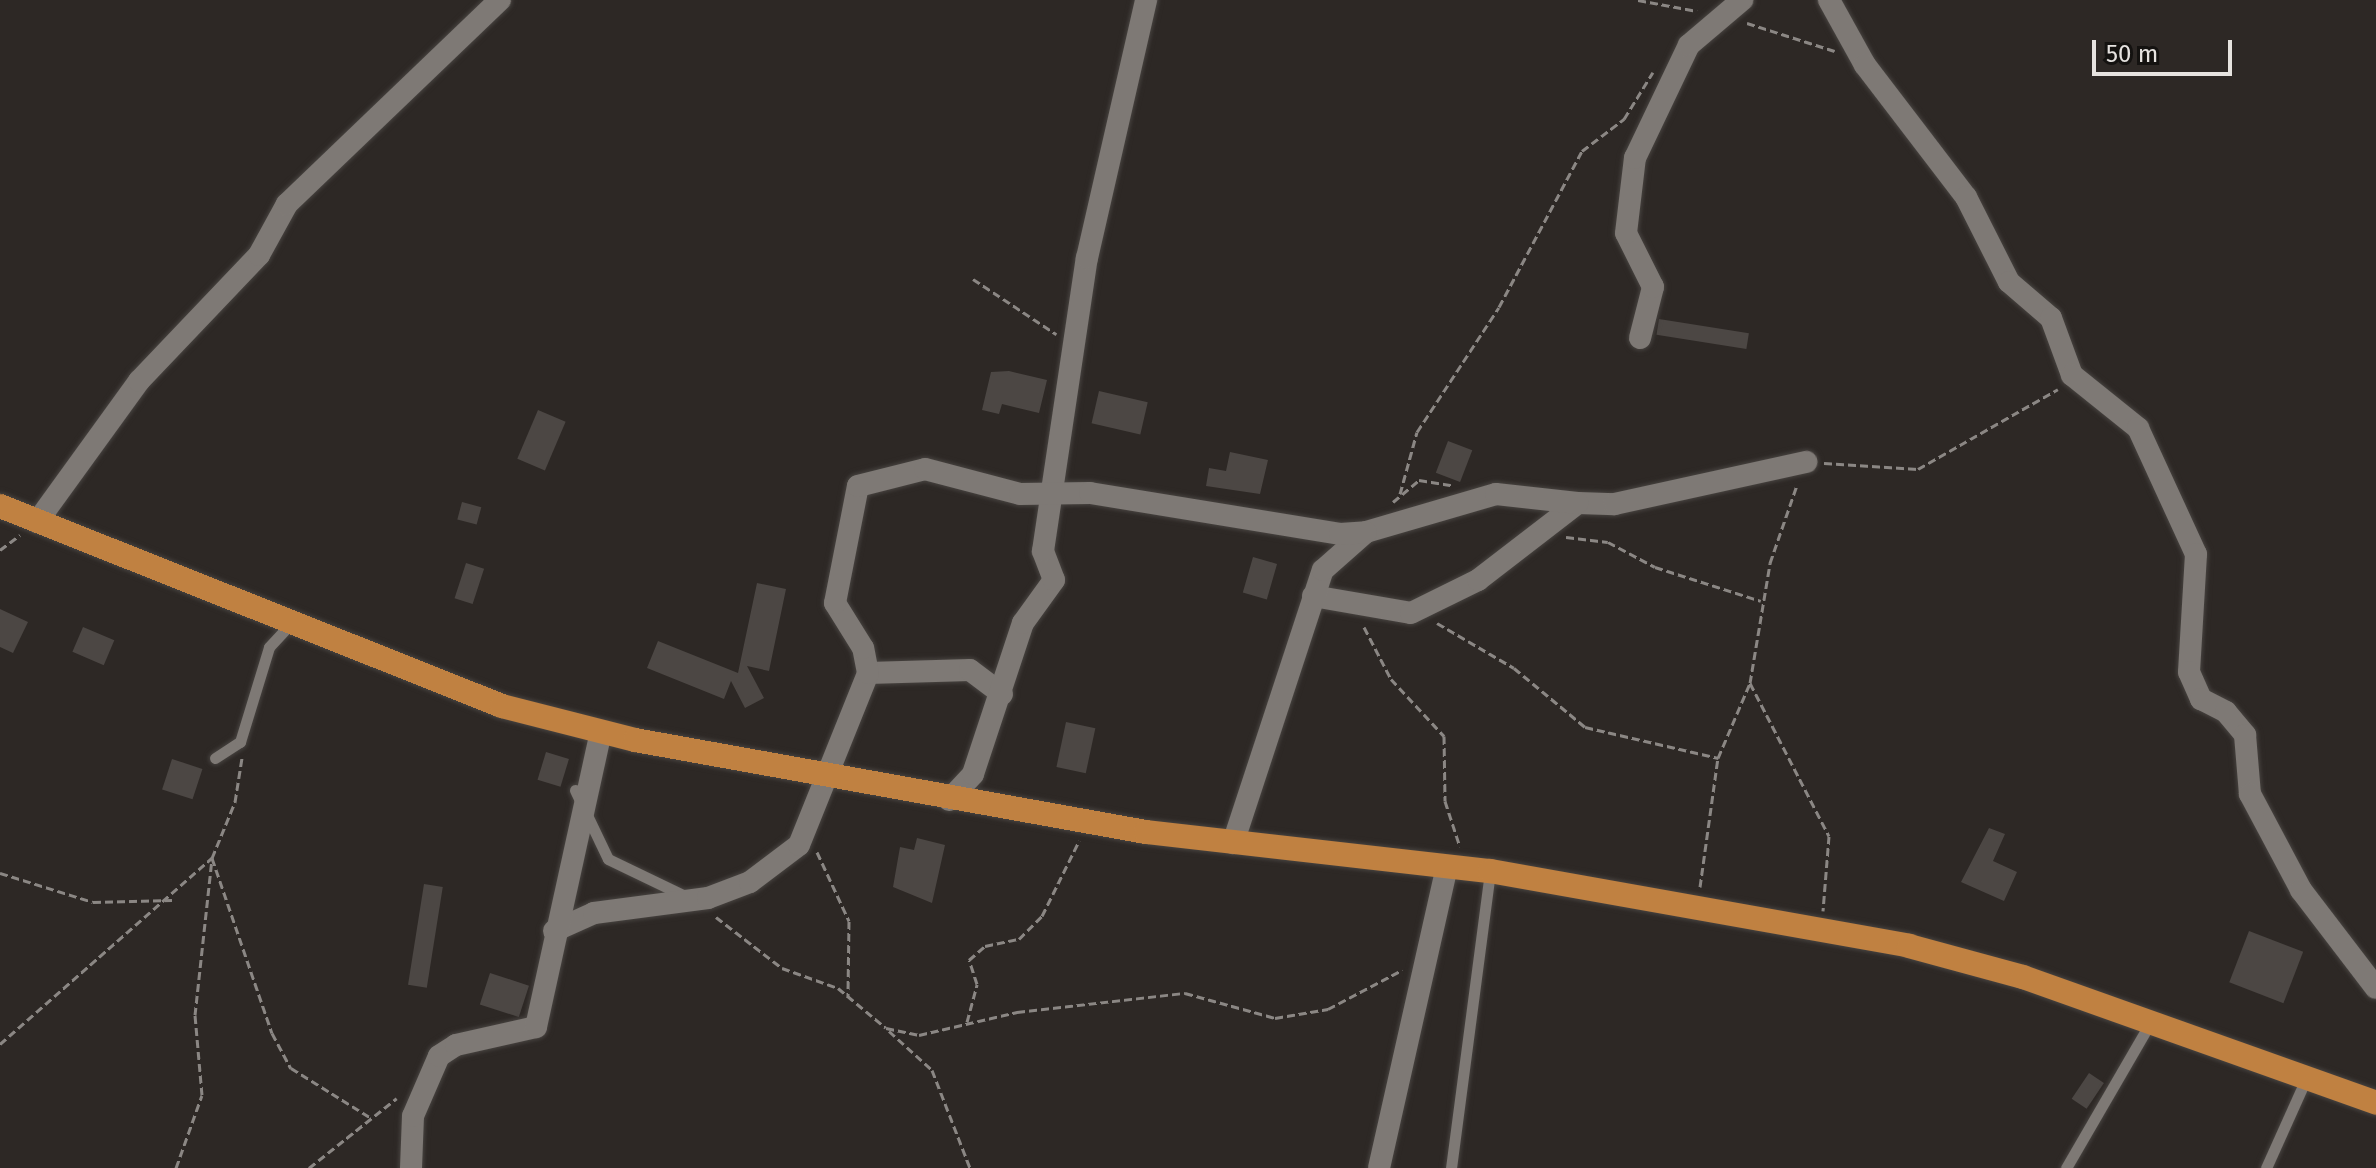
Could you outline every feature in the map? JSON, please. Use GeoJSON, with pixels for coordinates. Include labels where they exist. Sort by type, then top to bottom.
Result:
{"type":"FeatureCollection","features":[{"type":"Feature","properties":{"kind":"main road"},"geometry":{"type":"LineString","coordinates":[[0,506],[294,620],[488,702],[601,732],[831,781],[1233,843],[1490,871],[1819,930],[2023,977],[2376,1103]]}},
{"type":"Feature","properties":{"kind":"street"},"geometry":{"type":"LineString","coordinates":[[37,522],[139,381],[259,255],[287,204],[500,0]]}},
{"type":"Feature","properties":{"kind":"street"},"geometry":{"type":"LineString","coordinates":[[949,800],[973,774],[1023,623],[1054,580],[1043,551],[1074,344],[1146,0]]}},
{"type":"Feature","properties":{"kind":"street"},"geometry":{"type":"LineString","coordinates":[[1640,338],[1653,287],[1626,233],[1635,158],[1689,45],[1742,0]]}},
{"type":"Feature","properties":{"kind":"street"},"geometry":{"type":"LineString","coordinates":[[1829,0],[1861,58],[1966,197],[2009,282],[2051,318],[2080,381],[2138,428],[2196,554],[2189,672],[2201,699],[2226,712],[2245,735],[2250,794],[2301,890],[2376,988]]}},
{"type":"Feature","properties":{"kind":"street"},"geometry":{"type":"LineString","coordinates":[[554,931],[594,913],[691,899],[750,882],[799,845],[831,781],[868,673],[863,648],[835,603],[858,486],[925,469],[1053,497],[1090,493],[1340,534],[1366,532],[1496,494],[1615,504],[1806,462]]}},
{"type":"Feature","properties":{"kind":"street"},"geometry":{"type":"LineString","coordinates":[[1313,596],[1353,606],[1411,613],[1478,580],[1578,503]]}},
{"type":"Feature","properties":{"kind":"street"},"geometry":{"type":"LineString","coordinates":[[1233,843],[1323,570],[1366,532]]}},
{"type":"Feature","properties":{"kind":"street"},"geometry":{"type":"LineString","coordinates":[[868,673],[970,670],[1002,694]]}},
{"type":"Feature","properties":{"kind":"street"},"geometry":{"type":"LineString","coordinates":[[411,1168],[423,1081],[456,1045],[536,1027],[578,801],[601,732]]}},
{"type":"Feature","properties":{"kind":"street"},"geometry":{"type":"LineString","coordinates":[[1379,1168],[1427,957],[1455,868]]}},
{"type":"Feature","properties":{"kind":"lane"},"geometry":{"type":"LineString","coordinates":[[215,758],[240,742],[269,647],[294,620]]}},
{"type":"Feature","properties":{"kind":"lane"},"geometry":{"type":"LineString","coordinates":[[578,801],[608,859],[691,899]]}},
{"type":"Feature","properties":{"kind":"lane"},"geometry":{"type":"LineString","coordinates":[[1451,1168],[1490,871]]}},
{"type":"Feature","properties":{"kind":"lane"},"geometry":{"type":"LineString","coordinates":[[2066,1168],[2150,1023]]}},
{"type":"Feature","properties":{"kind":"lane"},"geometry":{"type":"LineString","coordinates":[[2266,1168],[2307,1078]]}},
{"type":"Feature","properties":{"kind":"path"},"geometry":{"type":"LineString","coordinates":[[1638,0],[1719,17],[1861,58]]}},
{"type":"Feature","properties":{"kind":"path"},"geometry":{"type":"LineString","coordinates":[[1400,494],[1417,432],[1499,307],[1582,151],[1624,119],[1662,61],[1689,45]]}},
{"type":"Feature","properties":{"kind":"path"},"geometry":{"type":"LineString","coordinates":[[973,279],[1074,344]]}},
{"type":"Feature","properties":{"kind":"path"},"geometry":{"type":"LineString","coordinates":[[1697,908],[1718,758],[1750,683],[1761,601],[1806,462],[1918,469],[2022,413],[2042,395],[2080,381]]}},
{"type":"Feature","properties":{"kind":"path"},"geometry":{"type":"LineString","coordinates":[[1539,533],[1608,542],[1655,567],[1761,601]]}},
{"type":"Feature","properties":{"kind":"path"},"geometry":{"type":"LineString","coordinates":[[1353,606],[1391,679],[1444,736],[1445,801],[1455,868]]}},
{"type":"Feature","properties":{"kind":"path"},"geometry":{"type":"LineString","coordinates":[[1411,613],[1469,638],[1585,727],[1718,758]]}},
{"type":"Feature","properties":{"kind":"path"},"geometry":{"type":"LineString","coordinates":[[1750,683],[1829,836],[1831,878],[1819,930]]}},
{"type":"Feature","properties":{"kind":"path"},"geometry":{"type":"LineString","coordinates":[[176,1168],[202,1095],[195,1015],[212,858],[243,770],[240,742]]}},
{"type":"Feature","properties":{"kind":"path"},"geometry":{"type":"LineString","coordinates":[[811,821],[818,856],[849,921],[848,999]]}},
{"type":"Feature","properties":{"kind":"path"},"geometry":{"type":"LineString","coordinates":[[967,1022],[977,984],[969,960],[985,946],[1019,939],[1042,916],[1087,822]]}},
{"type":"Feature","properties":{"kind":"path"},"geometry":{"type":"LineString","coordinates":[[0,1044],[172,900],[212,858]]}},
{"type":"Feature","properties":{"kind":"path"},"geometry":{"type":"LineString","coordinates":[[212,858],[272,1033],[291,1068],[371,1118]]}},
{"type":"Feature","properties":{"kind":"path"},"geometry":{"type":"LineString","coordinates":[[0,873],[93,902],[172,900]]}},
{"type":"Feature","properties":{"kind":"path"},"geometry":{"type":"LineString","coordinates":[[691,899],[782,968],[848,999],[932,1070],[970,1168]]}},
{"type":"Feature","properties":{"kind":"path"},"geometry":{"type":"LineString","coordinates":[[886,1028],[919,1035],[967,1022],[1185,993],[1275,1018],[1328,1009],[1427,957]]}},
{"type":"Feature","properties":{"kind":"path"},"geometry":{"type":"LineString","coordinates":[[309,1168],[423,1081]]}},
{"type":"Feature","properties":{"kind":"building"},"geometry":{"type":"Polygon","coordinates":[[[1659,319],[1749,333],[1746,349],[1656,335],[1659,319]]]}},
{"type":"Feature","properties":{"kind":"building"},"geometry":{"type":"Polygon","coordinates":[[[1009,371],[1047,380],[1039,413],[1002,404],[999,414],[982,410],[991,372],[1009,371]]]}},
{"type":"Feature","properties":{"kind":"building"},"geometry":{"type":"Polygon","coordinates":[[[1099,391],[1148,402],[1140,434],[1092,423],[1099,391]]]}},
{"type":"Feature","properties":{"kind":"building"},"geometry":{"type":"Polygon","coordinates":[[[538,410],[566,422],[545,471],[517,459],[538,410]]]}},
{"type":"Feature","properties":{"kind":"building"},"geometry":{"type":"Polygon","coordinates":[[[1448,441],[1472,450],[1460,482],[1436,473],[1448,441]]]}},
{"type":"Feature","properties":{"kind":"building"},"geometry":{"type":"Polygon","coordinates":[[[1230,452],[1268,460],[1260,494],[1206,486],[1209,468],[1226,471],[1230,452]]]}},
{"type":"Feature","properties":{"kind":"building"},"geometry":{"type":"Polygon","coordinates":[[[462,502],[481,507],[477,525],[457,519],[462,502]]]}},
{"type":"Feature","properties":{"kind":"building"},"geometry":{"type":"Polygon","coordinates":[[[1253,557],[1277,564],[1267,599],[1243,593],[1253,557]]]}},
{"type":"Feature","properties":{"kind":"building"},"geometry":{"type":"Polygon","coordinates":[[[466,563],[484,569],[473,604],[455,598],[466,563]]]}},
{"type":"Feature","properties":{"kind":"building"},"geometry":{"type":"Polygon","coordinates":[[[757,583],[786,589],[769,671],[747,666],[764,698],[745,708],[731,681],[724,699],[647,668],[658,641],[738,673],[757,583]]]}},
{"type":"Feature","properties":{"kind":"building"},"geometry":{"type":"Polygon","coordinates":[[[0,609],[28,622],[13,653],[0,647],[0,609]]]}},
{"type":"Feature","properties":{"kind":"building"},"geometry":{"type":"Polygon","coordinates":[[[83,627],[114,640],[104,665],[72,652],[83,627]]]}},
{"type":"Feature","properties":{"kind":"building"},"geometry":{"type":"Polygon","coordinates":[[[1066,722],[1095,728],[1086,773],[1056,767],[1066,722]]]}},
{"type":"Feature","properties":{"kind":"building"},"geometry":{"type":"Polygon","coordinates":[[[546,752],[569,759],[560,787],[538,780],[546,752]]]}},
{"type":"Feature","properties":{"kind":"building"},"geometry":{"type":"Polygon","coordinates":[[[172,759],[202,769],[193,799],[162,789],[172,759]]]}},
{"type":"Feature","properties":{"kind":"building"},"geometry":{"type":"Polygon","coordinates":[[[1989,828],[2005,834],[1993,861],[2017,872],[2004,901],[1961,882],[1989,828]]]}},
{"type":"Feature","properties":{"kind":"building"},"geometry":{"type":"Polygon","coordinates":[[[917,838],[945,845],[932,903],[893,887],[900,847],[914,850],[917,838]]]}},
{"type":"Feature","properties":{"kind":"building"},"geometry":{"type":"Polygon","coordinates":[[[424,884],[443,887],[427,988],[408,985],[424,884]]]}},
{"type":"Feature","properties":{"kind":"building"},"geometry":{"type":"Polygon","coordinates":[[[2249,931],[2303,952],[2283,1003],[2229,982],[2249,931]]]}},
{"type":"Feature","properties":{"kind":"building"},"geometry":{"type":"Polygon","coordinates":[[[490,973],[529,986],[519,1017],[480,1004],[490,973]]]}},
{"type":"Feature","properties":{"kind":"building"},"geometry":{"type":"Polygon","coordinates":[[[2089,1073],[2104,1083],[2087,1109],[2072,1099],[2089,1073]]]}}]}
